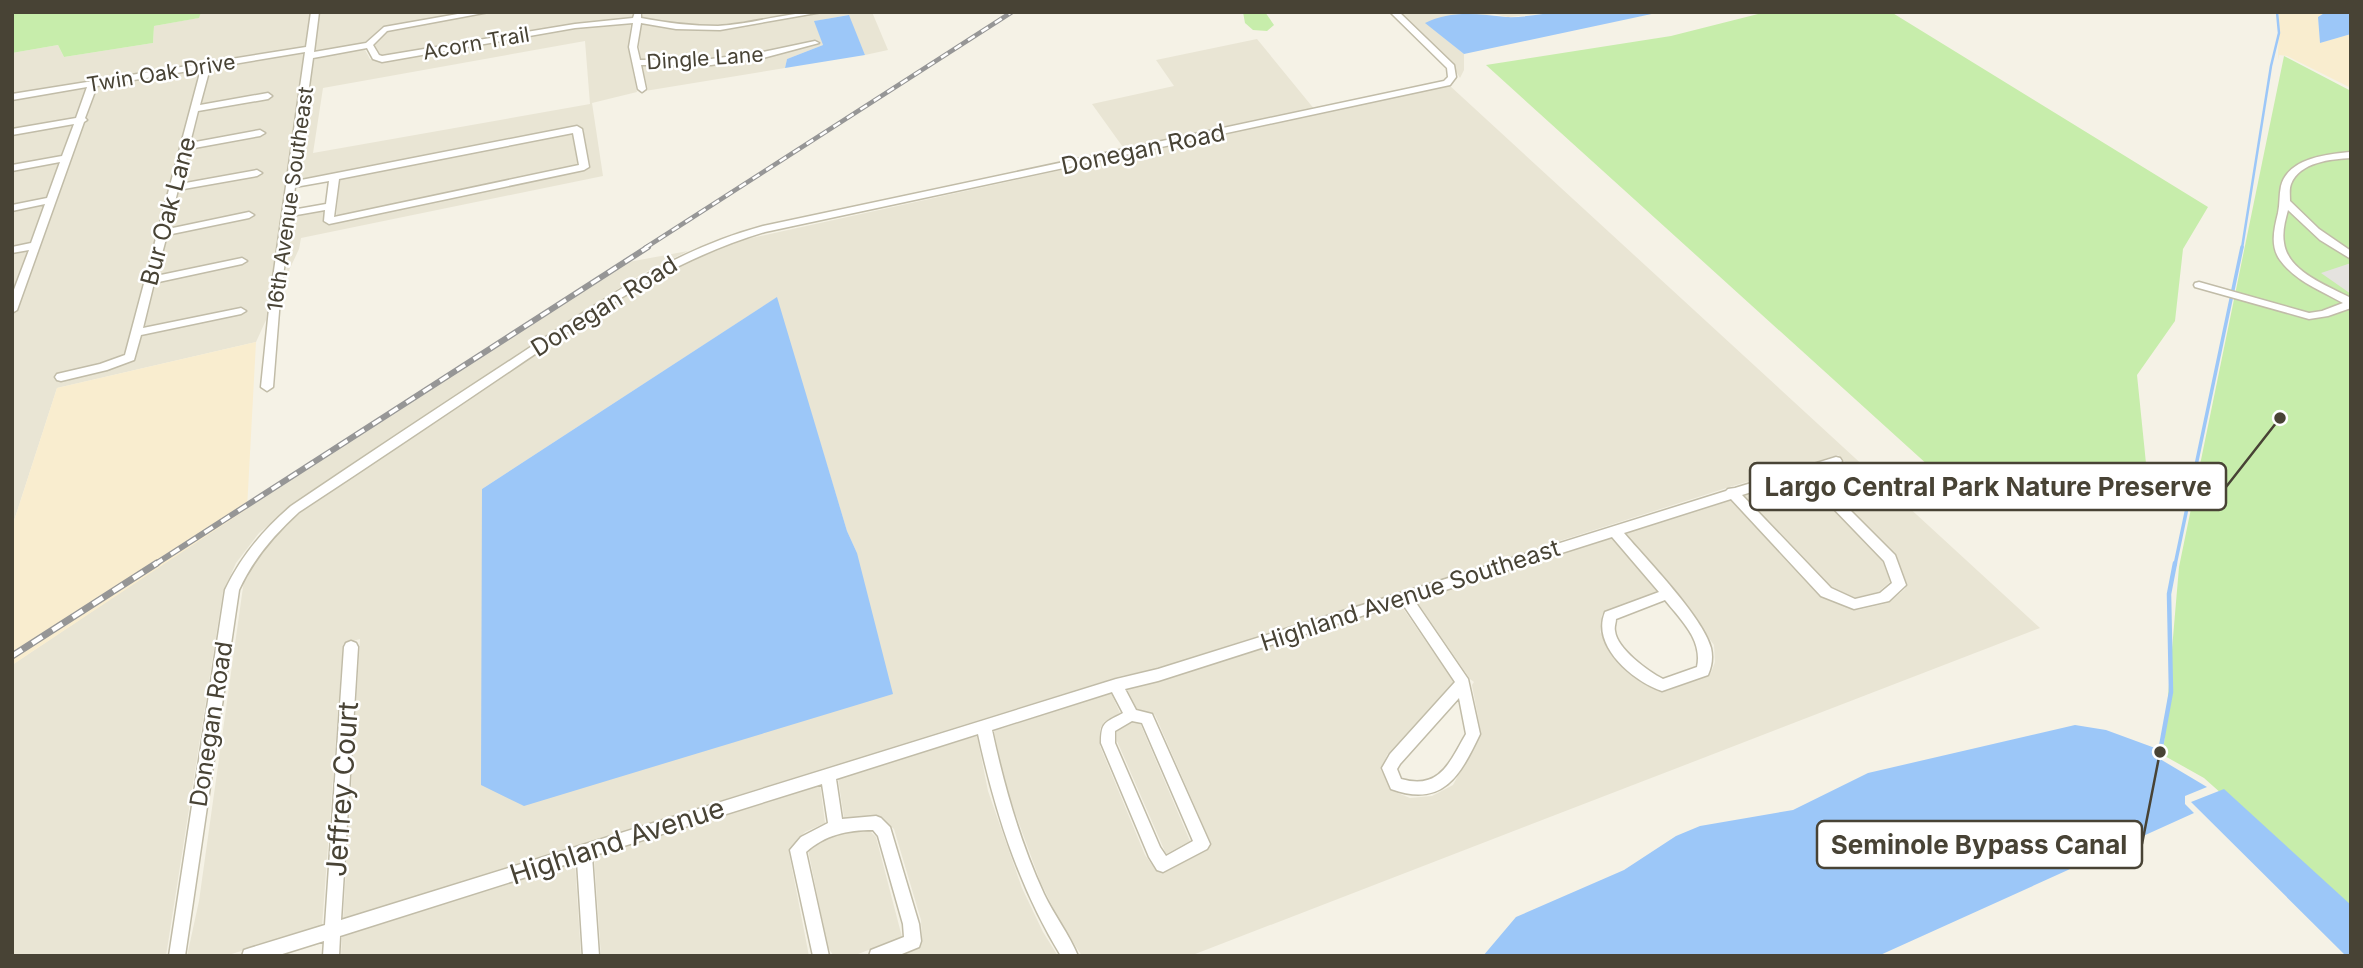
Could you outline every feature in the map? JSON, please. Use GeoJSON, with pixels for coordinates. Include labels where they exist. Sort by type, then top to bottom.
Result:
{"type":"FeatureCollection","features":[{"type":"Feature","properties":{"kind":"street","name":"16th Avenue Southeast"},"geometry":{"type":"LineString","coordinates":[[267,387],[275,299],[315,12]]}},
{"type":"Feature","properties":{"kind":"street"},"geometry":{"type":"LineString","coordinates":[[309,52],[369,45],[384,29],[485,12]]}},
{"type":"Feature","properties":{"kind":"street","name":"Acorn Trail"},"geometry":{"type":"LineString","coordinates":[[369,45],[376,57],[382,59],[638,16],[676,27],[707,29],[818,12]]}},
{"type":"Feature","properties":{"kind":"street","name":"Donegan Road"},"geometry":{"type":"LineString","coordinates":[[177,956],[232,590],[244,563],[265,534],[325,487],[644,277],[709,246],[790,223],[1436,87],[1452,78],[1451,68],[1443,58],[1394,12]]}},
{"type":"Feature","properties":{"kind":"street"},"geometry":{"type":"LineString","coordinates":[[638,16],[634,47],[642,89]]}},
{"type":"Feature","properties":{"kind":"street","name":"Dingle Lane"},"geometry":{"type":"LineString","coordinates":[[636,63],[711,62],[763,55],[815,43]]}},
{"type":"Feature","properties":{"kind":"street","name":"Twin Oak Drive"},"geometry":{"type":"LineString","coordinates":[[12,97],[206,65],[309,52]]}},
{"type":"Feature","properties":{"kind":"street","name":"Bur Oak Lane"},"geometry":{"type":"LineString","coordinates":[[61,377],[130,357],[206,65]]}},
{"type":"Feature","properties":{"kind":"street"},"geometry":{"type":"LineString","coordinates":[[12,310],[93,84]]}},
{"type":"Feature","properties":{"kind":"street"},"geometry":{"type":"LineString","coordinates":[[195,109],[268,96]]}},
{"type":"Feature","properties":{"kind":"street"},"geometry":{"type":"LineString","coordinates":[[12,132],[82,120]]}},
{"type":"Feature","properties":{"kind":"street"},"geometry":{"type":"LineString","coordinates":[[292,185],[578,129],[584,167],[329,221],[334,177]]}},
{"type":"Feature","properties":{"kind":"street"},"geometry":{"type":"LineString","coordinates":[[186,146],[260,133]]}},
{"type":"Feature","properties":{"kind":"street"},"geometry":{"type":"LineString","coordinates":[[2351,155],[2318,160],[2301,167],[2286,185],[2285,201],[2279,220],[2278,245],[2284,258],[2297,270],[2351,304]]}},
{"type":"Feature","properties":{"kind":"street"},"geometry":{"type":"LineString","coordinates":[[12,168],[68,158]]}},
{"type":"Feature","properties":{"kind":"street"},"geometry":{"type":"LineString","coordinates":[[174,188],[257,173]]}},
{"type":"Feature","properties":{"kind":"street"},"geometry":{"type":"LineString","coordinates":[[12,208],[53,200]]}},
{"type":"Feature","properties":{"kind":"street"},"geometry":{"type":"LineString","coordinates":[[2285,201],[2314,232],[2351,256]]}},
{"type":"Feature","properties":{"kind":"street"},"geometry":{"type":"LineString","coordinates":[[288,214],[331,205]]}},
{"type":"Feature","properties":{"kind":"street"},"geometry":{"type":"LineString","coordinates":[[162,233],[249,215]]}},
{"type":"Feature","properties":{"kind":"street"},"geometry":{"type":"LineString","coordinates":[[12,250],[36,245]]}},
{"type":"Feature","properties":{"kind":"street"},"geometry":{"type":"LineString","coordinates":[[150,281],[242,261]]}},
{"type":"Feature","properties":{"kind":"street"},"geometry":{"type":"LineString","coordinates":[[2199,285],[2309,316],[2351,304]]}},
{"type":"Feature","properties":{"kind":"street"},"geometry":{"type":"LineString","coordinates":[[136,333],[241,311]]}},
{"type":"Feature","properties":{"kind":"street","name":"Highland Avenue Southeast"},"geometry":{"type":"LineString","coordinates":[[984,727],[1116,685],[1158,675],[1836,461]]}},
{"type":"Feature","properties":{"kind":"street"},"geometry":{"type":"LineString","coordinates":[[1732,492],[1826,592],[1854,604],[1884,597],[1899,585],[1890,559],[1803,470]]}},
{"type":"Feature","properties":{"kind":"street"},"geometry":{"type":"LineString","coordinates":[[1614,530],[1668,594],[1706,645],[1707,659],[1703,671],[1662,685],[1644,677],[1632,667],[1608,631],[1610,616],[1668,594]]}},
{"type":"Feature","properties":{"kind":"street"},"geometry":{"type":"LineString","coordinates":[[1404,596],[1463,683],[1473,734],[1445,781],[1427,790],[1414,791],[1396,784],[1389,768],[1463,683]]}},
{"type":"Feature","properties":{"kind":"street","name":"Jeffrey Court"},"geometry":{"type":"LineString","coordinates":[[331,956],[351,647]]}},
{"type":"Feature","properties":{"kind":"street"},"geometry":{"type":"LineString","coordinates":[[1116,685],[1131,715]]}},
{"type":"Feature","properties":{"kind":"street"},"geometry":{"type":"LineString","coordinates":[[1131,715],[1147,718],[1202,844],[1163,865],[1154,852],[1108,743],[1108,728],[1131,715]]}},
{"type":"Feature","properties":{"kind":"street"},"geometry":{"type":"LineString","coordinates":[[984,727],[996,788],[1031,885],[1051,927],[1070,956]]}},
{"type":"Feature","properties":{"kind":"street","name":"Highland Avenue"},"geometry":{"type":"LineString","coordinates":[[250,956],[984,727]]}},
{"type":"Feature","properties":{"kind":"street"},"geometry":{"type":"LineString","coordinates":[[828,774],[835,827]]}},
{"type":"Feature","properties":{"kind":"street"},"geometry":{"type":"LineString","coordinates":[[821,956],[798,850],[812,836],[835,827],[876,823],[885,832],[911,924],[913,941],[877,956]]}},
{"type":"Feature","properties":{"kind":"street"},"geometry":{"type":"LineString","coordinates":[[584,852],[591,956]]}},
{"type":"Feature","properties":{"kind":"shaded area"},"geometry":{"type":"Polygon","coordinates":[[[201,12],[310,12],[266,320],[256,342],[57,388],[12,527],[12,53],[58,45],[64,57],[153,43],[154,26],[198,18],[201,12]]]}},
{"type":"Feature","properties":{"kind":"shaded area"},"geometry":{"type":"Polygon","coordinates":[[[320,12],[474,12],[382,27],[365,43],[314,53],[320,12]]]}},
{"type":"Feature","properties":{"kind":"shaded area"},"geometry":{"type":"Polygon","coordinates":[[[497,12],[634,12],[632,18],[575,24],[385,57],[374,44],[388,31],[497,12]]]}},
{"type":"Feature","properties":{"kind":"shaded area"},"geometry":{"type":"Polygon","coordinates":[[[644,12],[806,12],[709,27],[678,25],[642,18],[644,12]]]}},
{"type":"Feature","properties":{"kind":"shaded area"},"geometry":{"type":"Polygon","coordinates":[[[829,12],[872,12],[888,50],[865,55],[848,15],[815,21],[823,45],[787,59],[785,68],[645,91],[648,90],[642,64],[764,57],[821,44],[819,41],[763,53],[712,59],[641,60],[641,23],[684,30],[719,30],[829,12]]]}},
{"type":"Feature","properties":{"kind":"shaded area"},"geometry":{"type":"Polygon","coordinates":[[[1399,12],[1561,12],[1508,17],[1494,14],[1426,23],[1464,54],[1464,70],[1460,78],[1447,57],[1399,12]]]}},
{"type":"Feature","properties":{"kind":"shaded area"},"geometry":{"type":"Polygon","coordinates":[[[2279,12],[2326,12],[2318,17],[2320,43],[2351,34],[2351,88],[2287,56],[2279,55],[2278,60],[2279,12]]]}},
{"type":"Feature","properties":{"kind":"shaded area"},"geometry":{"type":"Polygon","coordinates":[[[631,22],[628,48],[637,92],[592,103],[603,176],[301,238],[299,249],[285,279],[294,215],[324,210],[323,222],[329,224],[584,170],[590,166],[583,129],[577,127],[298,181],[314,57],[364,48],[370,59],[382,61],[575,28],[631,22]],[[585,41],[323,88],[313,153],[590,104],[585,41]]]}},
{"type":"Feature","properties":{"kind":"shaded area"},"geometry":{"type":"Polygon","coordinates":[[[1257,39],[1315,110],[1125,150],[1092,104],[1174,86],[1156,60],[1257,39]]]}},
{"type":"Feature","properties":{"kind":"shaded area"},"geometry":{"type":"Polygon","coordinates":[[[1449,85],[2040,628],[1190,956],[1082,956],[1060,922],[1040,881],[1005,785],[994,731],[1111,693],[1120,713],[1104,722],[1100,729],[1100,746],[1145,855],[1155,869],[1167,871],[1206,851],[1210,841],[1155,715],[1137,709],[1127,689],[1160,681],[1400,604],[1454,682],[1387,755],[1381,770],[1393,791],[1410,798],[1432,796],[1453,785],[1481,733],[1472,685],[1474,682],[1415,599],[1612,537],[1657,592],[1605,611],[1600,632],[1626,671],[1641,682],[1667,691],[1711,673],[1715,662],[1714,645],[1679,597],[1625,533],[1730,499],[1823,597],[1858,610],[1888,603],[1905,589],[1906,585],[1897,559],[1813,473],[1846,463],[1838,455],[1733,486],[1156,669],[1121,676],[343,920],[360,639],[343,644],[322,926],[225,956],[187,956],[199,901],[244,580],[252,562],[272,535],[330,489],[648,279],[724,244],[1449,85]],[[776,298],[482,489],[857,553],[847,531],[776,298]]]}},
{"type":"Feature","properties":{"kind":"shaded area"},"geometry":{"type":"Polygon","coordinates":[[[572,133],[578,166],[336,217],[340,178],[572,133]]]}},
{"type":"Feature","properties":{"kind":"shaded area"},"geometry":{"type":"Polygon","coordinates":[[[688,251],[640,275],[605,297],[320,485],[259,533],[236,563],[223,592],[166,956],[12,956],[12,665],[623,263],[688,251]]]}},
{"type":"Feature","properties":{"kind":"shaded area"},"geometry":{"type":"Polygon","coordinates":[[[2351,263],[2351,294],[2321,273],[2351,263]]]}},
{"type":"Feature","properties":{"kind":"shaded area"},"geometry":{"type":"Polygon","coordinates":[[[256,342],[247,509],[12,665],[12,527],[57,388],[256,342]]]}},
{"type":"Feature","properties":{"kind":"shaded area"},"geometry":{"type":"Polygon","coordinates":[[[1801,477],[1882,560],[1890,582],[1878,592],[1853,598],[1831,589],[1742,495],[1801,477]]]}},
{"type":"Feature","properties":{"kind":"shaded area"},"geometry":{"type":"Polygon","coordinates":[[[1132,722],[1140,723],[1190,841],[1166,854],[1117,741],[1117,731],[1132,722]]]}},
{"type":"Feature","properties":{"kind":"shaded area"},"geometry":{"type":"Polygon","coordinates":[[[977,736],[988,791],[1022,888],[1058,956],[901,956],[916,948],[922,938],[921,920],[894,829],[878,816],[844,818],[838,778],[977,736]]]}},
{"type":"Feature","properties":{"kind":"shaded area"},"geometry":{"type":"Polygon","coordinates":[[[820,784],[825,823],[805,832],[789,853],[809,956],[601,956],[594,856],[820,784]]]}},
{"type":"Feature","properties":{"kind":"shaded area"},"geometry":{"type":"Polygon","coordinates":[[[861,830],[870,831],[876,837],[902,937],[853,956],[834,956],[828,948],[808,850],[816,841],[861,830]]]}},
{"type":"Feature","properties":{"kind":"shaded area"},"geometry":{"type":"Polygon","coordinates":[[[575,863],[581,956],[341,956],[342,935],[575,863]]]}},
{"type":"Feature","properties":{"kind":"green space"},"geometry":{"type":"Polygon","coordinates":[[[12,12],[201,12],[199,18],[154,26],[153,43],[64,57],[58,45],[12,53],[12,12]]]}},
{"type":"Feature","properties":{"kind":"green space"},"geometry":{"type":"Polygon","coordinates":[[[1243,12],[1265,12],[1274,25],[1267,31],[1253,30],[1245,23],[1243,12]]]}},
{"type":"Feature","properties":{"kind":"green space"},"geometry":{"type":"Polygon","coordinates":[[[1766,12],[1891,12],[2208,207],[2183,249],[2175,321],[2137,375],[2148,483],[2059,503],[1972,505],[1486,65],[1671,36],[1766,12]]]}},
{"type":"Feature","properties":{"kind":"green space"},"geometry":{"type":"Polygon","coordinates":[[[2284,56],[2351,91],[2351,909],[2204,778],[2163,755],[2179,567],[2284,56]]]}},
{"type":"Feature","properties":{"kind":"water"},"geometry":{"type":"Polygon","coordinates":[[[1561,12],[1661,12],[1464,54],[1425,23],[1454,15],[1513,17],[1561,12]]]}},
{"type":"Feature","properties":{"kind":"water"},"geometry":{"type":"Polygon","coordinates":[[[2326,12],[2351,12],[2351,34],[2320,43],[2318,17],[2326,12]]]}},
{"type":"Feature","properties":{"kind":"water"},"geometry":{"type":"Polygon","coordinates":[[[849,15],[865,55],[785,68],[787,59],[823,45],[814,21],[849,15]]]}},
{"type":"Feature","properties":{"kind":"water"},"geometry":{"type":"Polygon","coordinates":[[[777,297],[847,531],[857,553],[893,694],[524,806],[481,785],[482,489],[777,297]]]}},
{"type":"Feature","properties":{"kind":"water"},"geometry":{"type":"Polygon","coordinates":[[[2075,725],[2106,730],[2155,748],[2160,759],[2207,787],[2185,796],[2185,804],[2194,813],[1878,956],[1483,956],[1516,917],[1624,870],[1676,836],[1700,826],[1793,810],[1868,773],[2075,725]]]}},
{"type":"Feature","properties":{"kind":"water"},"geometry":{"type":"Polygon","coordinates":[[[2224,789],[2351,905],[2351,956],[2346,956],[2191,802],[2224,789]]]}},
{"type":"Feature","properties":{"kind":"waterway"},"geometry":{"type":"LineString","coordinates":[[2242,248],[2271,66],[2279,33],[2277,12]]}},
{"type":"Feature","properties":{"kind":"waterway"},"geometry":{"type":"LineString","coordinates":[[2175,565],[2242,247]]}},
{"type":"Feature","properties":{"kind":"waterway"},"geometry":{"type":"LineString","coordinates":[[2160,752],[2171,692],[2169,594],[2175,563]]}},
{"type":"Feature","properties":{"kind":"railway"},"geometry":{"type":"LineString","coordinates":[[645,248],[1012,12]]}},
{"type":"Feature","properties":{"kind":"railway"},"geometry":{"type":"LineString","coordinates":[[154,565],[648,247]]}},
{"type":"Feature","properties":{"kind":"railway"},"geometry":{"type":"LineString","coordinates":[[12,656],[157,563]]}},
{"type":"Feature","properties":{"kind":"place","name":"Largo Central Park Nature Preserve"},"geometry":{"type":"Point","coordinates":[2280,418]}},
{"type":"Feature","properties":{"kind":"place","name":"Seminole Bypass Canal"},"geometry":{"type":"Point","coordinates":[2160,752]}}]}
